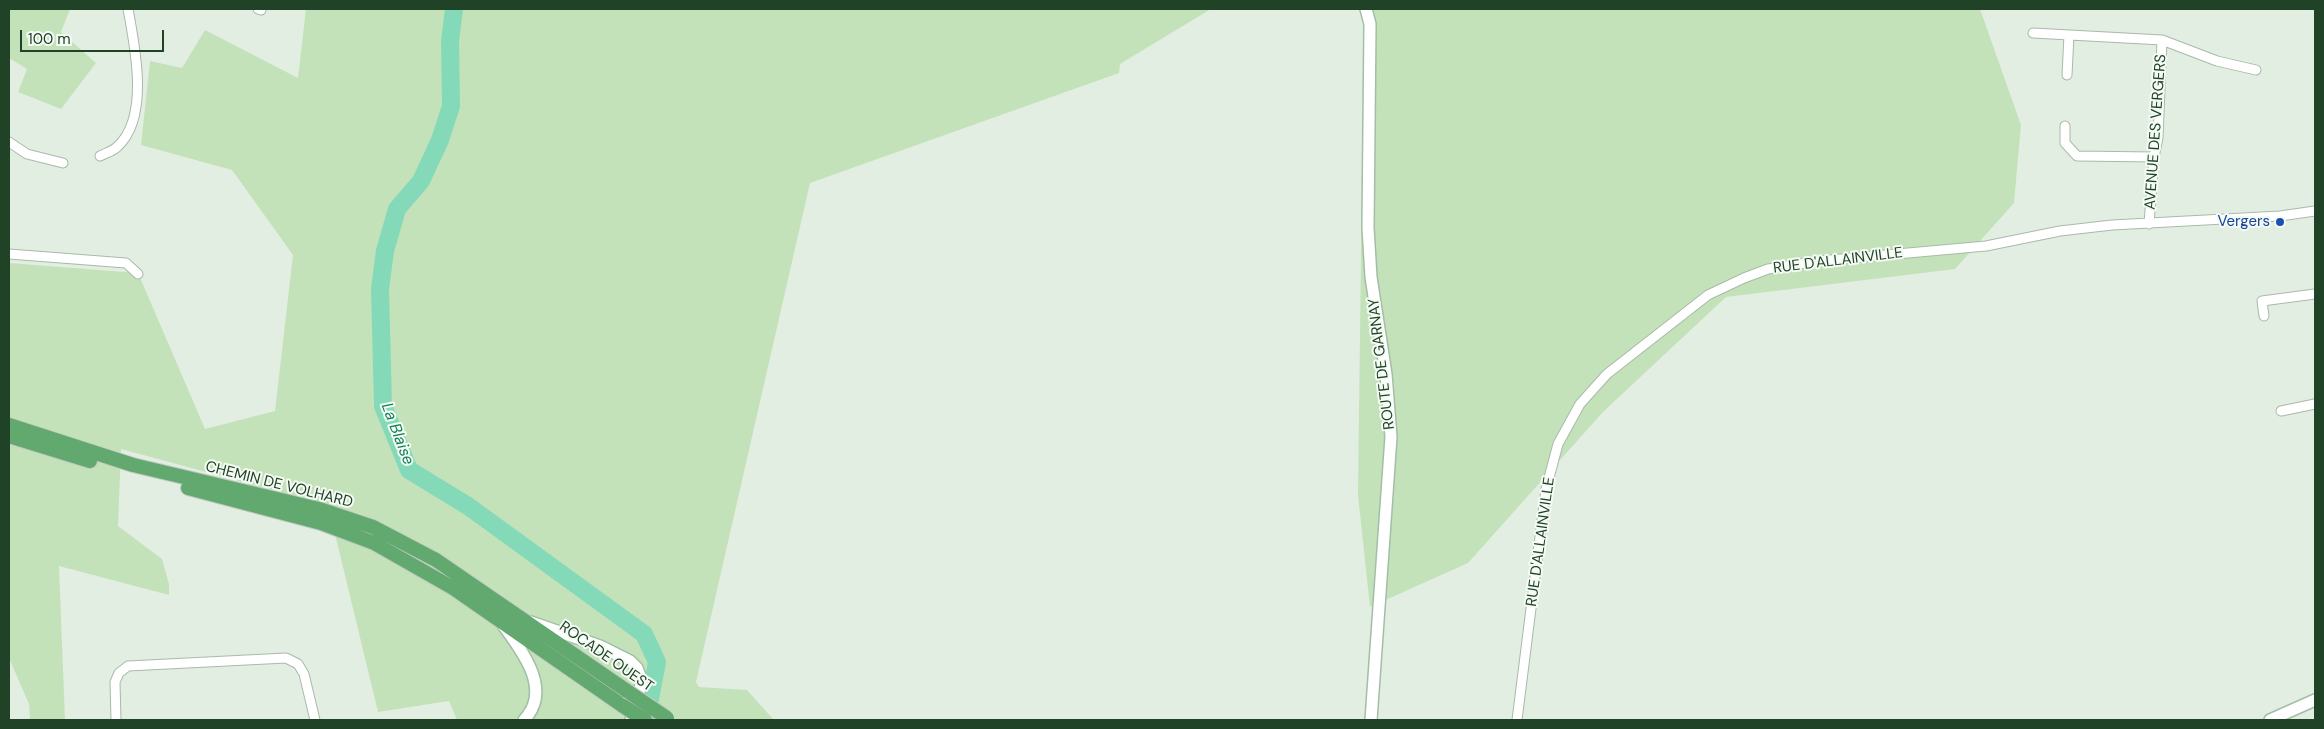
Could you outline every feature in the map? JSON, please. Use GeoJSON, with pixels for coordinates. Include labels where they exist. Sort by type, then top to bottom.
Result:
{"type":"FeatureCollection","features":[{"type":"Feature","properties":{"kind":"main road","name":"CHEMIN DE VOLHARD"},"geometry":{"type":"LineString","coordinates":[[9,425],[132,465],[319,509],[372,527],[436,560],[523,619]]}},
{"type":"Feature","properties":{"kind":"main road","name":"CHEMIN DE VOLHARD"},"geometry":{"type":"LineString","coordinates":[[9,436],[144,478],[222,497],[345,531],[374,542],[413,563],[499,620]]}},
{"type":"Feature","properties":{"kind":"main road","name":"ROCADE OUEST"},"geometry":{"type":"LineString","coordinates":[[523,619],[669,719]]}},
{"type":"Feature","properties":{"kind":"main road","name":"ROCADE OUEST"},"geometry":{"type":"LineString","coordinates":[[499,620],[645,720]]}},
{"type":"Feature","properties":{"kind":"street"},"geometry":{"type":"LineString","coordinates":[[100,156],[117,147],[130,130],[136,112],[136,56],[128,9]]}},
{"type":"Feature","properties":{"kind":"street","name":"ROUTE DE GARNAY"},"geometry":{"type":"LineString","coordinates":[[1366,9],[1370,24],[1368,228],[1371,277],[1386,374],[1391,437],[1371,720]]}},
{"type":"Feature","properties":{"kind":"street"},"geometry":{"type":"LineString","coordinates":[[2033,33],[2162,40],[2217,61],[2256,70]]}},
{"type":"Feature","properties":{"kind":"street"},"geometry":{"type":"LineString","coordinates":[[2067,75],[2069,35]]}},
{"type":"Feature","properties":{"kind":"street","name":"AVENUE DES VERGERS"},"geometry":{"type":"LineString","coordinates":[[2149,224],[2154,158],[2158,138],[2162,40]]}},
{"type":"Feature","properties":{"kind":"street"},"geometry":{"type":"LineString","coordinates":[[2066,126],[2065,143],[2077,156],[2154,158]]}},
{"type":"Feature","properties":{"kind":"street"},"geometry":{"type":"LineString","coordinates":[[9,142],[27,154],[63,163]]}},
{"type":"Feature","properties":{"kind":"street","name":"RUE D'ALLAINVILLE"},"geometry":{"type":"LineString","coordinates":[[1517,720],[1546,489],[1558,444],[1580,404],[1607,374],[1708,295],[1768,269],[1819,261],[1986,246],[2060,231],[2314,215]]}},
{"type":"Feature","properties":{"kind":"street"},"geometry":{"type":"LineString","coordinates":[[9,254],[126,263],[138,274]]}},
{"type":"Feature","properties":{"kind":"street"},"geometry":{"type":"LineString","coordinates":[[2264,316],[2262,302],[2315,294]]}},
{"type":"Feature","properties":{"kind":"street"},"geometry":{"type":"LineString","coordinates":[[2281,410],[2315,404]]}},
{"type":"Feature","properties":{"kind":"street"},"geometry":{"type":"LineString","coordinates":[[523,619],[600,646],[630,661],[637,668],[642,681],[631,720]]}},
{"type":"Feature","properties":{"kind":"street"},"geometry":{"type":"LineString","coordinates":[[499,620],[527,658],[532,672],[536,692],[534,703],[524,720]]}},
{"type":"Feature","properties":{"kind":"street"},"geometry":{"type":"LineString","coordinates":[[116,720],[115,682],[119,672],[128,666],[286,658],[298,664],[304,674],[315,720]]}},
{"type":"Feature","properties":{"kind":"street"},"geometry":{"type":"LineString","coordinates":[[2270,720],[2315,700]]}},
{"type":"Feature","properties":{"kind":"green space"},"geometry":{"type":"Polygon","coordinates":[[[9,9],[70,9],[61,32],[96,63],[61,109],[18,92],[27,69],[9,58],[9,9]]]}},
{"type":"Feature","properties":{"kind":"green space"},"geometry":{"type":"Polygon","coordinates":[[[306,9],[1211,9],[1120,64],[1119,73],[810,183],[696,682],[699,687],[747,690],[774,720],[457,720],[449,701],[378,712],[328,505],[121,449],[118,526],[162,559],[169,584],[169,595],[59,566],[65,720],[30,720],[29,704],[9,658],[9,263],[138,273],[205,429],[275,411],[293,255],[232,170],[141,145],[150,61],[182,68],[205,30],[298,78],[306,9]]]}},
{"type":"Feature","properties":{"kind":"green space"},"geometry":{"type":"Polygon","coordinates":[[[1364,9],[1980,9],[2021,125],[2014,203],[1955,269],[1726,297],[1603,412],[1468,563],[1370,607],[1358,495],[1364,9]]]}},
{"type":"Feature","properties":{"kind":"waterway","name":"La Blaise"},"geometry":{"type":"LineString","coordinates":[[454,9],[450,41],[451,106],[440,140],[421,181],[397,209],[385,251],[380,289],[383,406],[409,470],[468,506],[644,634],[657,662],[646,720]]}},
{"type":"Feature","properties":{"kind":"place","name":"Vergers"},"geometry":{"type":"Point","coordinates":[2280,222]}}]}
